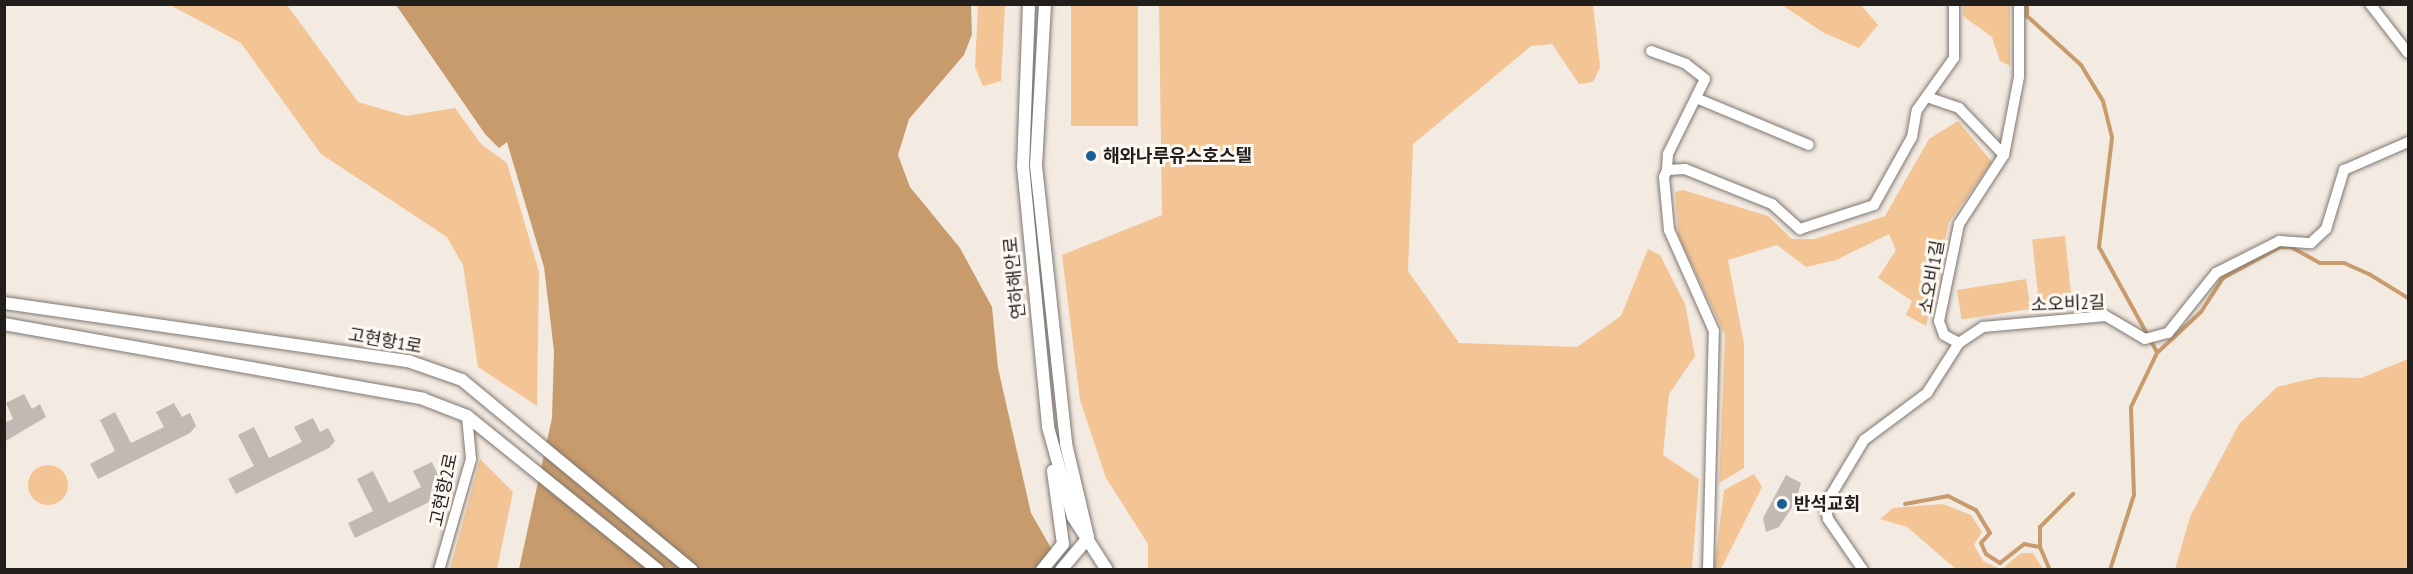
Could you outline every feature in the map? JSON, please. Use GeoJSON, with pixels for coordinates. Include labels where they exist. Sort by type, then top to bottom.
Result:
{"type":"FeatureCollection","features":[{"type":"Feature","properties":{"kind":"street","name":"연하해안로"},"geometry":{"type":"LineString","coordinates":[[1029,4],[1023,166],[1054,463],[1073,517],[1107,570]]}},
{"type":"Feature","properties":{"kind":"street","name":"연하해안로"},"geometry":{"type":"LineString","coordinates":[[1045,4],[1036,166],[1066,444],[1088,538]]}},
{"type":"Feature","properties":{"kind":"street"},"geometry":{"type":"LineString","coordinates":[[1667,170],[1685,169],[1764,201],[1793,226],[1807,228],[1874,205],[1912,137],[1917,110],[1954,58],[1954,4]]}},
{"type":"Feature","properties":{"kind":"street","name":"소오비1길"},"geometry":{"type":"LineString","coordinates":[[1959,343],[1944,334],[1939,321],[1959,224],[2004,155],[2019,77],[2019,4]]}},
{"type":"Feature","properties":{"kind":"street"},"geometry":{"type":"LineString","coordinates":[[2370,4],[2409,52]]}},
{"type":"Feature","properties":{"kind":"street"},"geometry":{"type":"LineString","coordinates":[[1652,51],[1686,64],[1705,79],[1668,154],[1667,170],[1669,230],[1714,331],[1708,570]]}},
{"type":"Feature","properties":{"kind":"street"},"geometry":{"type":"LineString","coordinates":[[1927,97],[1959,108],[2004,155]]}},
{"type":"Feature","properties":{"kind":"street"},"geometry":{"type":"LineString","coordinates":[[1696,98],[1809,145]]}},
{"type":"Feature","properties":{"kind":"street","name":"소오비2길"},"geometry":{"type":"LineString","coordinates":[[1959,343],[1983,327],[2106,316],[2145,339],[2168,333],[2216,273],[2279,241],[2311,243],[2325,229],[2344,170],[2409,142]]}},
{"type":"Feature","properties":{"kind":"street","name":"고현항1로"},"geometry":{"type":"LineString","coordinates":[[4,303],[408,362],[462,380],[692,570]]}},
{"type":"Feature","properties":{"kind":"street"},"geometry":{"type":"LineString","coordinates":[[4,324],[423,399],[467,416],[658,570]]}},
{"type":"Feature","properties":{"kind":"street"},"geometry":{"type":"LineString","coordinates":[[1863,570],[1825,505],[1864,440],[1927,393],[1959,343]]}},
{"type":"Feature","properties":{"kind":"street","name":"고현항2로"},"geometry":{"type":"LineString","coordinates":[[439,570],[471,459],[467,416]]}},
{"type":"Feature","properties":{"kind":"street"},"geometry":{"type":"LineString","coordinates":[[1042,570],[1063,544],[1054,463]]}},
{"type":"Feature","properties":{"kind":"street"},"geometry":{"type":"LineString","coordinates":[[1061,570],[1088,538]]}},
{"type":"Feature","properties":{"kind":"shaded area"},"geometry":{"type":"Polygon","coordinates":[[[170,5],[287,5],[358,102],[406,116],[455,108],[481,144],[507,163],[539,272],[537,406],[478,367],[463,265],[447,237],[321,154],[241,43],[170,5]]]}},
{"type":"Feature","properties":{"kind":"shaded area"},"geometry":{"type":"Polygon","coordinates":[[[396,5],[971,5],[972,34],[964,55],[909,119],[898,155],[910,187],[960,248],[992,307],[998,368],[1031,513],[1063,569],[519,569],[552,418],[554,351],[544,267],[507,142],[499,148],[485,134],[396,5]]]}},
{"type":"Feature","properties":{"kind":"shaded area"},"geometry":{"type":"Polygon","coordinates":[[[978,5],[1005,5],[1001,81],[983,86],[975,67],[978,5]]]}},
{"type":"Feature","properties":{"kind":"shaded area"},"geometry":{"type":"Polygon","coordinates":[[[1071,5],[1138,5],[1138,126],[1071,126],[1071,5]]]}},
{"type":"Feature","properties":{"kind":"shaded area"},"geometry":{"type":"Polygon","coordinates":[[[1159,5],[1593,5],[1600,67],[1593,82],[1579,84],[1552,44],[1531,46],[1413,144],[1408,271],[1459,343],[1577,347],[1621,316],[1648,249],[1660,255],[1685,304],[1695,356],[1669,394],[1663,455],[1699,479],[1692,569],[1148,569],[1148,544],[1106,478],[1080,400],[1062,255],[1162,215],[1159,5]]]}},
{"type":"Feature","properties":{"kind":"shaded area"},"geometry":{"type":"Polygon","coordinates":[[[1782,5],[1861,5],[1878,25],[1859,48],[1824,33],[1782,5]]]}},
{"type":"Feature","properties":{"kind":"shaded area"},"geometry":{"type":"Polygon","coordinates":[[[1963,5],[2010,5],[2010,66],[2000,61],[1992,37],[1963,16],[1963,5]]]}},
{"type":"Feature","properties":{"kind":"shaded area"},"geometry":{"type":"Polygon","coordinates":[[[1958,121],[1992,162],[1949,222],[1926,326],[1906,315],[1912,301],[1878,278],[1896,250],[1889,234],[1836,260],[1806,267],[1777,245],[1728,260],[1744,344],[1744,468],[1719,483],[1725,335],[1678,235],[1675,192],[1683,190],[1768,216],[1792,239],[1815,239],[1885,216],[1929,139],[1958,121]]]}},
{"type":"Feature","properties":{"kind":"shaded area"},"geometry":{"type":"Polygon","coordinates":[[[2065,236],[2072,304],[2039,307],[2032,239],[2065,236]]]}},
{"type":"Feature","properties":{"kind":"shaded area"},"geometry":{"type":"Polygon","coordinates":[[[2026,279],[2031,309],[1962,320],[1957,290],[2026,279]]]}},
{"type":"Feature","properties":{"kind":"shaded area"},"geometry":{"type":"Polygon","coordinates":[[[2408,359],[2408,569],[2175,569],[2190,517],[2239,424],[2277,387],[2319,377],[2361,378],[2408,359]]]}},
{"type":"Feature","properties":{"kind":"shaded area"},"geometry":{"type":"Polygon","coordinates":[[[480,459],[513,492],[497,569],[450,569],[480,459]]]}},
{"type":"Feature","properties":{"kind":"shaded area"},"geometry":{"type":"Polygon","coordinates":[[[48,465],[56,466],[62,471],[67,477],[67,493],[62,499],[56,504],[48,505],[40,504],[34,499],[29,493],[28,485],[29,477],[34,471],[40,466],[48,465]]]}},
{"type":"Feature","properties":{"kind":"shaded area"},"geometry":{"type":"Polygon","coordinates":[[[1754,474],[1762,487],[1721,569],[1714,569],[1724,490],[1754,474]]]}},
{"type":"Feature","properties":{"kind":"shaded area"},"geometry":{"type":"Polygon","coordinates":[[[1943,504],[1971,515],[1982,532],[1974,545],[1983,561],[2000,569],[1956,569],[1907,527],[1880,519],[1893,508],[1943,504]]]}},
{"type":"Feature","properties":{"kind":"shaded area"},"geometry":{"type":"Polygon","coordinates":[[[2021,553],[2033,553],[2043,569],[2002,569],[2021,553]]]}},
{"type":"Feature","properties":{"kind":"building"},"geometry":{"type":"Polygon","coordinates":[[[24,394],[32,409],[40,404],[46,417],[4,442],[4,423],[13,419],[6,403],[24,394]]]}},
{"type":"Feature","properties":{"kind":"building"},"geometry":{"type":"Polygon","coordinates":[[[174,403],[182,417],[190,413],[196,426],[190,433],[98,479],[90,464],[115,451],[100,420],[115,412],[131,443],[164,427],[156,412],[174,403]]]}},
{"type":"Feature","properties":{"kind":"building"},"geometry":{"type":"Polygon","coordinates":[[[313,418],[320,432],[328,428],[335,441],[329,448],[236,494],[228,479],[254,466],[238,435],[254,427],[269,458],[302,442],[294,427],[313,418]]]}},
{"type":"Feature","properties":{"kind":"building"},"geometry":{"type":"Polygon","coordinates":[[[432,462],[439,477],[447,473],[454,486],[448,493],[355,538],[348,523],[373,511],[357,479],[373,471],[389,503],[421,487],[413,471],[432,462]]]}},
{"type":"Feature","properties":{"kind":"building","name":"반석교회"},"geometry":{"type":"Polygon","coordinates":[[[1786,475],[1801,483],[1795,503],[1779,527],[1766,532],[1763,518],[1786,475]]]}},
{"type":"Feature","properties":{"kind":"waterway"},"geometry":{"type":"LineString","coordinates":[[2027,4],[2027,16],[2081,65],[2103,101],[2112,138],[2099,247],[2157,352]]}},
{"type":"Feature","properties":{"kind":"waterway"},"geometry":{"type":"LineString","coordinates":[[2110,570],[2134,495],[2131,407],[2157,353],[2201,312],[2223,278],[2280,247],[2291,247],[2320,263],[2344,263],[2369,274],[2408,298]]}},
{"type":"Feature","properties":{"kind":"waterway"},"geometry":{"type":"LineString","coordinates":[[2040,547],[2040,527],[2073,494]]}},
{"type":"Feature","properties":{"kind":"waterway"},"geometry":{"type":"LineString","coordinates":[[1905,504],[1948,496],[1976,510],[1990,533],[1981,543],[1986,554],[2000,563],[2024,544],[2040,547],[2050,570]]}},
{"type":"Feature","properties":{"kind":"place","name":"해와나루유스호스텔"},"geometry":{"type":"Point","coordinates":[1091,156]}},
{"type":"Feature","properties":{"kind":"place","name":"반석교회"},"geometry":{"type":"Point","coordinates":[1782,504]}}]}
